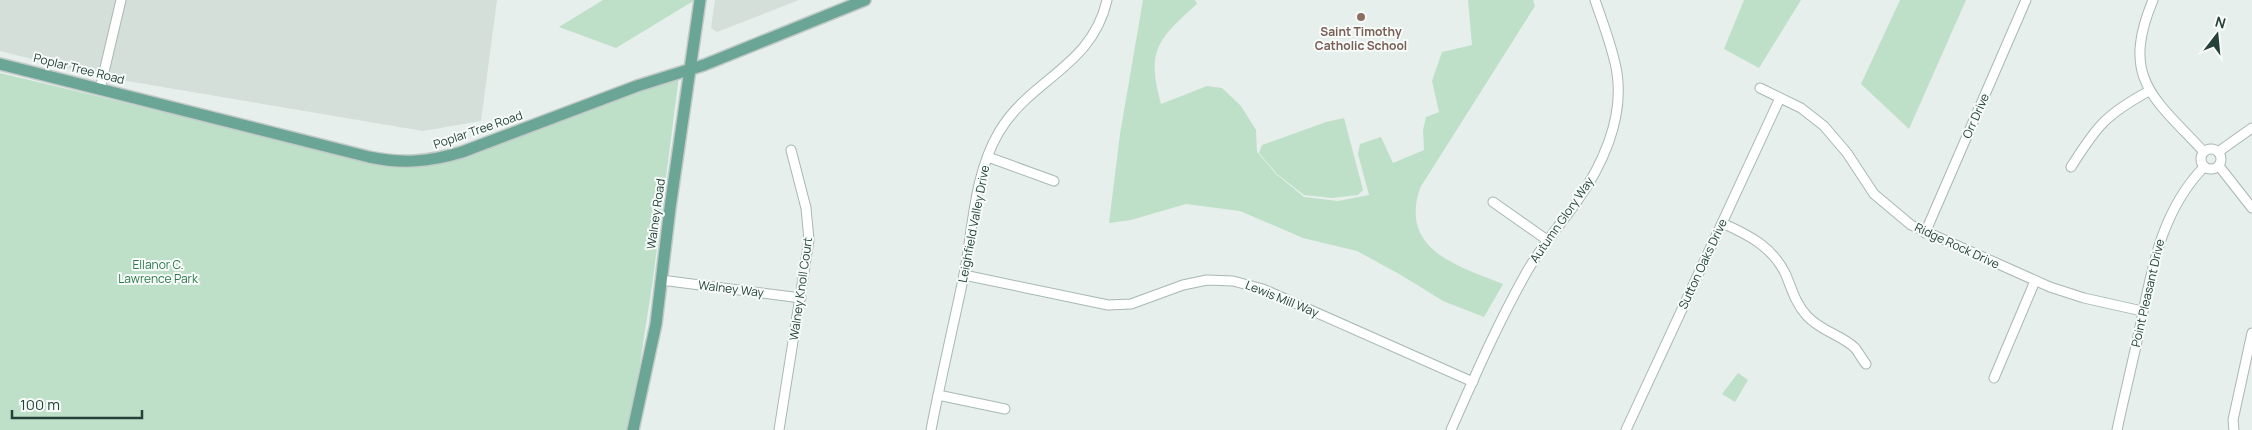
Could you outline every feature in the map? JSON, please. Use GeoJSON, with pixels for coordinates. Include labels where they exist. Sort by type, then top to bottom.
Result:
{"type":"FeatureCollection","features":[{"type":"Feature","properties":{"kind":"main road","name":"Walney Road"},"geometry":{"type":"LineString","coordinates":[[633,430],[651,353],[700,0]]}},
{"type":"Feature","properties":{"kind":"main road","name":"Poplar Tree Road"},"geometry":{"type":"LineString","coordinates":[[0,64],[369,157],[412,162],[442,158],[462,152],[637,86],[690,69],[865,0]]}},
{"type":"Feature","properties":{"kind":"street"},"geometry":{"type":"LineString","coordinates":[[100,89],[122,0]]}},
{"type":"Feature","properties":{"kind":"street","name":"Leighfield Valley Drive"},"geometry":{"type":"LineString","coordinates":[[931,430],[964,275],[982,177],[988,157],[999,132],[1013,113],[1068,65],[1088,43],[1099,23],[1107,0]]}},
{"type":"Feature","properties":{"kind":"street","name":"Autumn Glory Way"},"geometry":{"type":"LineString","coordinates":[[1451,430],[1525,275],[1547,240],[1576,203],[1597,169],[1614,127],[1618,102],[1617,74],[1610,41],[1595,0]]}},
{"type":"Feature","properties":{"kind":"street","name":"Orr Drive"},"geometry":{"type":"LineString","coordinates":[[1925,233],[2026,0]]}},
{"type":"Feature","properties":{"kind":"street"},"geometry":{"type":"LineString","coordinates":[[2153,0],[2144,21],[2140,45],[2142,69],[2149,91],[2204,152]]}},
{"type":"Feature","properties":{"kind":"street","name":"Ridge Rock Drive"},"geometry":{"type":"LineString","coordinates":[[1760,88],[1801,108],[1824,126],[1847,153],[1874,194],[1894,213],[1925,233],[2035,281],[2084,298],[2142,311]]}},
{"type":"Feature","properties":{"kind":"street"},"geometry":{"type":"LineString","coordinates":[[2071,167],[2090,136],[2102,121],[2121,106],[2149,91]]}},
{"type":"Feature","properties":{"kind":"street","name":"Sutton Oaks Drive"},"geometry":{"type":"LineString","coordinates":[[1626,430],[1780,98]]}},
{"type":"Feature","properties":{"kind":"street"},"geometry":{"type":"LineString","coordinates":[[2218,152],[2252,128]]}},
{"type":"Feature","properties":{"kind":"street"},"geometry":{"type":"LineString","coordinates":[[2210,149],[2218,152],[2222,157],[2219,166],[2210,169],[2204,166],[2201,157],[2204,152],[2210,149]]}},
{"type":"Feature","properties":{"kind":"street","name":"Walney Knoll Court"},"geometry":{"type":"LineString","coordinates":[[779,430],[808,254],[809,227],[791,150]]}},
{"type":"Feature","properties":{"kind":"street"},"geometry":{"type":"LineString","coordinates":[[988,157],[1054,181]]}},
{"type":"Feature","properties":{"kind":"street","name":"Point Pleasant Drive"},"geometry":{"type":"LineString","coordinates":[[2117,430],[2142,311],[2158,247],[2168,221],[2186,188],[2204,166]]}},
{"type":"Feature","properties":{"kind":"street"},"geometry":{"type":"LineString","coordinates":[[2219,166],[2252,208]]}},
{"type":"Feature","properties":{"kind":"street"},"geometry":{"type":"LineString","coordinates":[[1493,202],[1547,240]]}},
{"type":"Feature","properties":{"kind":"street"},"geometry":{"type":"LineString","coordinates":[[1722,223],[1752,237],[1768,250],[1781,266],[1794,297],[1805,314],[1823,329],[1855,348],[1866,364]]}},
{"type":"Feature","properties":{"kind":"street","name":"Lewis Mill Way"},"geometry":{"type":"LineString","coordinates":[[964,275],[1108,305],[1131,304],[1183,285],[1207,280],[1233,280],[1263,289],[1473,382]]}},
{"type":"Feature","properties":{"kind":"street","name":"Walney Way"},"geometry":{"type":"LineString","coordinates":[[661,280],[801,298]]}},
{"type":"Feature","properties":{"kind":"street"},"geometry":{"type":"LineString","coordinates":[[1994,378],[2035,281]]}},
{"type":"Feature","properties":{"kind":"street"},"geometry":{"type":"LineString","coordinates":[[2234,430],[2233,420],[2251,344],[2252,332]]}},
{"type":"Feature","properties":{"kind":"street"},"geometry":{"type":"LineString","coordinates":[[938,395],[1005,409]]}},
{"type":"Feature","properties":{"kind":"shaded area"},"geometry":{"type":"Polygon","coordinates":[[[0,0],[497,0],[481,121],[423,131],[103,77],[0,51],[0,0]]]}},
{"type":"Feature","properties":{"kind":"shaded area"},"geometry":{"type":"Polygon","coordinates":[[[715,0],[799,0],[717,32],[711,28],[715,0]]]}},
{"type":"Feature","properties":{"kind":"green space"},"geometry":{"type":"Polygon","coordinates":[[[603,0],[695,0],[616,48],[559,27],[603,0]]]}},
{"type":"Feature","properties":{"kind":"green space"},"geometry":{"type":"Polygon","coordinates":[[[1143,0],[1195,0],[1197,4],[1173,27],[1159,47],[1155,71],[1161,104],[1207,86],[1222,88],[1241,106],[1256,130],[1257,152],[1276,174],[1304,197],[1338,201],[1369,195],[1358,154],[1360,144],[1381,137],[1393,163],[1424,150],[1423,130],[1426,117],[1439,112],[1432,81],[1442,52],[1472,45],[1468,0],[1533,0],[1535,6],[1420,188],[1416,209],[1418,227],[1425,241],[1437,253],[1469,270],[1503,284],[1484,317],[1443,301],[1357,251],[1303,238],[1240,211],[1186,204],[1131,220],[1109,223],[1120,134],[1143,0]]]}},
{"type":"Feature","properties":{"kind":"green space"},"geometry":{"type":"Polygon","coordinates":[[[1744,0],[1801,0],[1759,68],[1724,49],[1744,0]]]}},
{"type":"Feature","properties":{"kind":"green space"},"geometry":{"type":"Polygon","coordinates":[[[1900,0],[1966,0],[1909,129],[1861,84],[1900,0]]]}},
{"type":"Feature","properties":{"kind":"green space","name":"Ellanor C. Lawrence Park"},"geometry":{"type":"Polygon","coordinates":[[[0,73],[361,159],[428,163],[679,76],[653,279],[633,409],[627,430],[0,430],[0,73]]]}},
{"type":"Feature","properties":{"kind":"green space"},"geometry":{"type":"Polygon","coordinates":[[[1344,118],[1363,190],[1358,195],[1332,198],[1304,195],[1277,174],[1259,153],[1262,145],[1326,122],[1344,118]]]}},
{"type":"Feature","properties":{"kind":"green space"},"geometry":{"type":"Polygon","coordinates":[[[1738,373],[1748,380],[1735,402],[1722,394],[1738,373]]]}},
{"type":"Feature","properties":{"kind":"place","name":"Saint Timothy Catholic School"},"geometry":{"type":"Point","coordinates":[1361,17]}}]}
